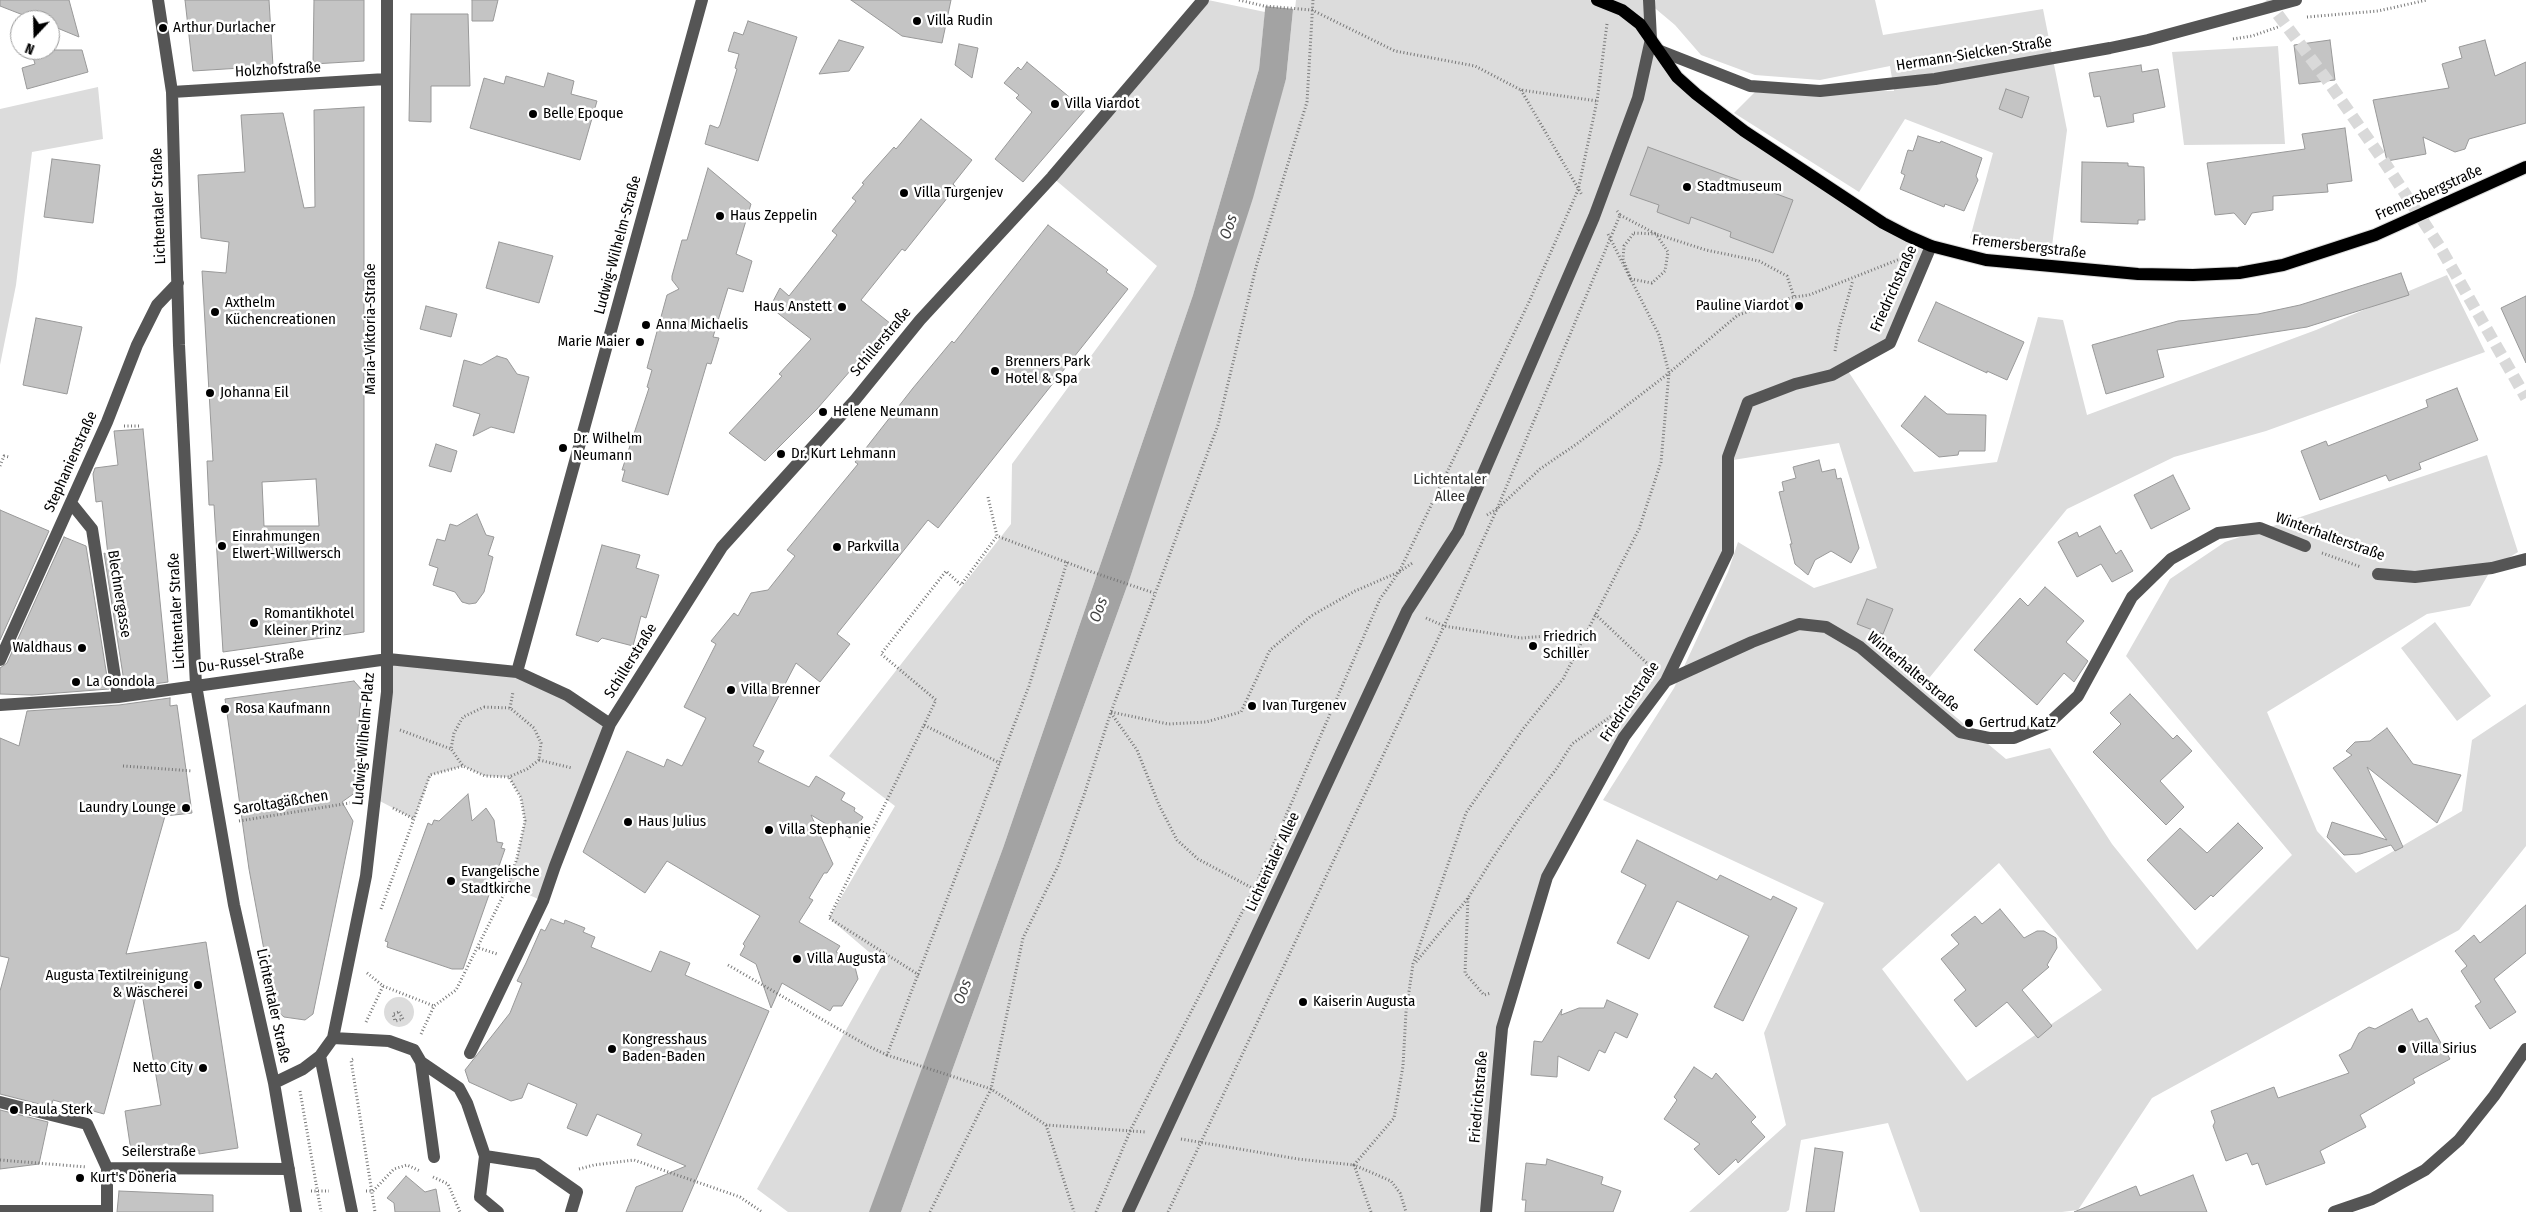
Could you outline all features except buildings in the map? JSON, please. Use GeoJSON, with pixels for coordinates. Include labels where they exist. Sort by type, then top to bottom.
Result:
{"type":"FeatureCollection","features":[{"type":"Feature","properties":{"kind":"main road","name":"Fremersbergstraße"},"geometry":{"type":"LineString","coordinates":[[1597,0],[1610,3],[1640,24],[1677,77],[1723,116],[1883,223],[1931,246],[1986,260],[2034,266],[2138,274],[2193,275],[2239,272],[2283,265],[2375,235],[2526,167]]}},
{"type":"Feature","properties":{"kind":"street","name":"Lichtentaler Straße"},"geometry":{"type":"LineString","coordinates":[[158,0],[172,92],[178,283],[196,685],[234,905],[274,1083],[296,1212]]}},
{"type":"Feature","properties":{"kind":"street","name":"Maria-Viktoria-Straße"},"geometry":{"type":"LineString","coordinates":[[387,0],[388,659]]}},
{"type":"Feature","properties":{"kind":"street","name":"Ludwig-Wilhelm-Straße"},"geometry":{"type":"LineString","coordinates":[[517,672],[702,0]]}},
{"type":"Feature","properties":{"kind":"street","name":"Schillerstraße"},"geometry":{"type":"LineString","coordinates":[[610,724],[722,547],[855,400],[920,320],[1052,177],[1204,0]]}},
{"type":"Feature","properties":{"kind":"street","name":"Lichtentaler Allee"},"geometry":{"type":"LineString","coordinates":[[1128,1212],[1407,611],[1458,532],[1594,217],[1638,98],[1651,39],[1649,0]]}},
{"type":"Feature","properties":{"kind":"street","name":"Hermann-Sielcken-Straße"},"geometry":{"type":"LineString","coordinates":[[1658,50],[1750,86],[1820,90],[1935,79],[2110,48],[2148,40],[2296,0]]}},
{"type":"Feature","properties":{"kind":"street","name":"Holzhofstraße"},"geometry":{"type":"LineString","coordinates":[[172,92],[386,79]]}},
{"type":"Feature","properties":{"kind":"street","name":"Friedrichstraße"},"geometry":{"type":"LineString","coordinates":[[1486,1212],[1502,1028],[1512,986],[1547,877],[1624,737],[1666,681],[1728,552],[1728,457],[1748,402],[1795,384],[1832,375],[1890,343],[1931,246]]}},
{"type":"Feature","properties":{"kind":"street","name":"Stephanienstraße"},"geometry":{"type":"LineString","coordinates":[[0,660],[71,503],[137,345],[157,305],[178,283]]}},
{"type":"Feature","properties":{"kind":"street","name":"Blechnergasse"},"geometry":{"type":"LineString","coordinates":[[71,503],[92,529],[118,697]]}},
{"type":"Feature","properties":{"kind":"street","name":"Winterhalterstraße"},"geometry":{"type":"LineString","coordinates":[[1666,681],[1752,642],[1799,624],[1826,628],[1860,647],[1960,732],[1990,738],[2014,738],[2048,724],[2078,696],[2132,597],[2171,559],[2218,533],[2260,528],[2305,546]]}},
{"type":"Feature","properties":{"kind":"street","name":"Winterhalterstraße"},"geometry":{"type":"LineString","coordinates":[[2378,574],[2415,577],[2492,568],[2526,559]]}},
{"type":"Feature","properties":{"kind":"street","name":"Ludwig-Wilhelm-Platz"},"geometry":{"type":"LineString","coordinates":[[274,1083],[296,1073],[320,1056],[333,1038],[366,876],[387,692],[388,659],[517,672],[567,694],[610,724]]}},
{"type":"Feature","properties":{"kind":"street","name":"Du-Russel-Straße"},"geometry":{"type":"LineString","coordinates":[[0,705],[118,697],[388,659]]}},
{"type":"Feature","properties":{"kind":"street"},"geometry":{"type":"LineString","coordinates":[[470,1053],[543,901],[610,724]]}},
{"type":"Feature","properties":{"kind":"street"},"geometry":{"type":"LineString","coordinates":[[333,1038],[389,1041],[414,1050],[421,1062],[434,1157]]}},
{"type":"Feature","properties":{"kind":"street"},"geometry":{"type":"LineString","coordinates":[[2334,1212],[2372,1199],[2425,1170],[2459,1140],[2494,1096],[2526,1049]]}},
{"type":"Feature","properties":{"kind":"street"},"geometry":{"type":"LineString","coordinates":[[320,1056],[352,1212]]}},
{"type":"Feature","properties":{"kind":"street"},"geometry":{"type":"LineString","coordinates":[[421,1062],[459,1088],[467,1103],[485,1156],[480,1197],[498,1212]]}},
{"type":"Feature","properties":{"kind":"street","name":"Seilerstraße"},"geometry":{"type":"LineString","coordinates":[[0,1102],[87,1124],[107,1168],[289,1170]]}},
{"type":"Feature","properties":{"kind":"street"},"geometry":{"type":"LineString","coordinates":[[485,1156],[537,1164],[577,1192],[570,1212]]}},
{"type":"Feature","properties":{"kind":"street"},"geometry":{"type":"LineString","coordinates":[[0,1211],[107,1211],[107,1168]]}},
{"type":"Feature","properties":{"kind":"path"},"geometry":{"type":"LineString","coordinates":[[1239,0],[1264,6],[1312,10],[1395,51],[1475,66],[1521,90],[1597,101]]}},
{"type":"Feature","properties":{"kind":"path"},"geometry":{"type":"LineString","coordinates":[[930,1212],[990,1089],[1023,938],[1058,866],[1154,593],[1218,425],[1256,268],[1307,102],[1312,0]]}},
{"type":"Feature","properties":{"kind":"path"},"geometry":{"type":"LineString","coordinates":[[1096,1212],[1131,1129],[1254,889],[1380,599],[1399,572],[1529,302],[1578,190],[1597,101],[1610,3]]}},
{"type":"Feature","properties":{"kind":"path"},"geometry":{"type":"LineString","coordinates":[[1354,1165],[1394,1118],[1403,1066],[1406,1012],[1414,964],[1466,813],[1523,729],[1563,679],[1588,633],[1595,614],[1639,529],[1661,462],[1669,373],[1659,335],[1610,236],[1594,217],[1521,90]]}},
{"type":"Feature","properties":{"kind":"path"},"geometry":{"type":"LineString","coordinates":[[1604,190],[1620,215],[1656,234],[1706,250],[1759,261],[1787,276],[1794,297]]}},
{"type":"Feature","properties":{"kind":"path"},"geometry":{"type":"LineString","coordinates":[[1168,1212],[1444,626],[1497,509],[1620,215]]}},
{"type":"Feature","properties":{"kind":"path"},"geometry":{"type":"LineString","coordinates":[[1631,279],[1623,259],[1624,246],[1634,233],[1656,234]]}},
{"type":"Feature","properties":{"kind":"path"},"geometry":{"type":"LineString","coordinates":[[1631,279],[1652,282],[1665,271],[1668,252],[1656,234]]}},
{"type":"Feature","properties":{"kind":"path"},"geometry":{"type":"LineString","coordinates":[[1458,532],[1497,509],[1540,469],[1578,443],[1669,373],[1738,315],[1794,297],[1810,295],[1931,246]]}},
{"type":"Feature","properties":{"kind":"path"},"geometry":{"type":"LineString","coordinates":[[1832,375],[1839,328],[1853,279]]}},
{"type":"Feature","properties":{"kind":"path"},"geometry":{"type":"LineString","coordinates":[[119,427],[141,426]]}},
{"type":"Feature","properties":{"kind":"path"},"geometry":{"type":"LineString","coordinates":[[0,466],[4,456],[9,457]]}},
{"type":"Feature","properties":{"kind":"path"},"geometry":{"type":"LineString","coordinates":[[988,497],[998,536]]}},
{"type":"Feature","properties":{"kind":"path"},"geometry":{"type":"LineString","coordinates":[[998,536],[1092,572],[1154,593]]}},
{"type":"Feature","properties":{"kind":"path"},"geometry":{"type":"LineString","coordinates":[[919,976],[829,918],[936,700],[881,654],[946,571],[961,585],[998,536]]}},
{"type":"Feature","properties":{"kind":"path","name":"Winterhalterstraße"},"geometry":{"type":"LineString","coordinates":[[2305,546],[2378,574]]}},
{"type":"Feature","properties":{"kind":"path"},"geometry":{"type":"LineString","coordinates":[[1111,712],[1168,724],[1206,722],[1241,712],[1270,650],[1311,616],[1355,591],[1399,572],[1421,557]]}},
{"type":"Feature","properties":{"kind":"path"},"geometry":{"type":"LineString","coordinates":[[887,1055],[1029,686],[1066,562]]}},
{"type":"Feature","properties":{"kind":"path"},"geometry":{"type":"LineString","coordinates":[[1380,599],[1444,626],[1520,638],[1588,633]]}},
{"type":"Feature","properties":{"kind":"path"},"geometry":{"type":"LineString","coordinates":[[1595,614],[1666,681]]}},
{"type":"Feature","properties":{"kind":"path"},"geometry":{"type":"LineString","coordinates":[[383,724],[451,749],[463,766],[485,776],[509,777],[527,769],[539,760],[541,743],[534,728],[510,708],[484,708],[464,717],[454,733],[451,749]]}},
{"type":"Feature","properties":{"kind":"path"},"geometry":{"type":"LineString","coordinates":[[1414,964],[1468,898],[1504,842],[1572,744],[1624,708]]}},
{"type":"Feature","properties":{"kind":"path"},"geometry":{"type":"LineString","coordinates":[[1111,712],[1137,750],[1159,805],[1177,840],[1198,859],[1254,889]]}},
{"type":"Feature","properties":{"kind":"path"},"geometry":{"type":"LineString","coordinates":[[924,725],[1000,763]]}},
{"type":"Feature","properties":{"kind":"path"},"geometry":{"type":"LineString","coordinates":[[539,760],[591,773]]}},
{"type":"Feature","properties":{"kind":"path"},"geometry":{"type":"LineString","coordinates":[[123,766],[210,772]]}},
{"type":"Feature","properties":{"kind":"path"},"geometry":{"type":"LineString","coordinates":[[380,911],[430,775],[463,766]]}},
{"type":"Feature","properties":{"kind":"path"},"geometry":{"type":"LineString","coordinates":[[414,1050],[434,1006],[456,990],[508,886],[517,858],[525,821],[521,798],[509,777]]}},
{"type":"Feature","properties":{"kind":"path","name":"Saroltagäßchen"},"geometry":{"type":"LineString","coordinates":[[219,824],[376,799]]}},
{"type":"Feature","properties":{"kind":"path"},"geometry":{"type":"LineString","coordinates":[[1468,898],[1465,972],[1484,995],[1512,986]]}},
{"type":"Feature","properties":{"kind":"path"},"geometry":{"type":"LineString","coordinates":[[728,965],[868,1046],[887,1055],[990,1089],[1046,1125],[1131,1129]]}},
{"type":"Feature","properties":{"kind":"path"},"geometry":{"type":"LineString","coordinates":[[360,966],[383,986],[434,1006]]}},
{"type":"Feature","properties":{"kind":"path"},"geometry":{"type":"LineString","coordinates":[[358,1039],[383,986]]}},
{"type":"Feature","properties":{"kind":"path"},"geometry":{"type":"LineString","coordinates":[[358,1056],[351,1060],[375,1212]]}},
{"type":"Feature","properties":{"kind":"path"},"geometry":{"type":"LineString","coordinates":[[296,1073],[321,1212]]}},
{"type":"Feature","properties":{"kind":"path"},"geometry":{"type":"LineString","coordinates":[[1046,1125],[1074,1212]]}},
{"type":"Feature","properties":{"kind":"path"},"geometry":{"type":"LineString","coordinates":[[1200,1143],[1298,1159],[1354,1165],[1391,1181],[1400,1193],[1406,1212]]}},
{"type":"Feature","properties":{"kind":"path"},"geometry":{"type":"LineString","coordinates":[[0,1160],[107,1168]]}},
{"type":"Feature","properties":{"kind":"path"},"geometry":{"type":"LineString","coordinates":[[580,1169],[634,1160],[740,1197],[762,1212]]}},
{"type":"Feature","properties":{"kind":"path"},"geometry":{"type":"LineString","coordinates":[[292,1187],[318,1192],[373,1191],[394,1169],[406,1165],[423,1173]]}},
{"type":"Feature","properties":{"kind":"path"},"geometry":{"type":"LineString","coordinates":[[1354,1165],[1371,1212]]}},
{"type":"Feature","properties":{"kind":"path"},"geometry":{"type":"LineString","coordinates":[[431,1177],[448,1184],[460,1212]]}},
{"type":"Feature","properties":{"kind":"green space"},"geometry":{"type":"Polygon","coordinates":[[[1208,0],[1265,12],[1259,69],[1193,295],[1003,848],[870,1212],[788,1212],[757,1189],[883,964],[829,918],[895,806],[829,756],[1011,524],[1012,464],[1157,266],[1052,177],[1208,0]]]}},
{"type":"Feature","properties":{"kind":"green space","name":"Lichtentaler Allee"},"geometry":{"type":"Polygon","coordinates":[[[1294,0],[1875,0],[1883,35],[2043,9],[2067,130],[2052,246],[1970,238],[1993,153],[1905,119],[1859,192],[1734,113],[1755,92],[1894,91],[1890,66],[1820,80],[1755,75],[1701,55],[1675,25],[1650,4],[1658,50],[1723,116],[1931,246],[1890,343],[1832,375],[1748,403],[1728,457],[1728,552],[1666,681],[1624,737],[1547,877],[1513,986],[1486,1212],[901,1212],[1130,578],[1286,79],[1294,0]]]}},
{"type":"Feature","properties":{"kind":"green space"},"geometry":{"type":"Polygon","coordinates":[[[2278,46],[2285,144],[2184,145],[2172,52],[2278,46]]]}},
{"type":"Feature","properties":{"kind":"green space"},"geometry":{"type":"Polygon","coordinates":[[[98,87],[103,139],[32,152],[16,285],[0,365],[0,109],[98,87]]]}},
{"type":"Feature","properties":{"kind":"green space"},"geometry":{"type":"Polygon","coordinates":[[[2447,275],[2485,352],[2266,431],[2174,457],[2067,509],[1921,688],[2006,759],[2050,748],[2112,844],[2197,950],[2292,855],[2126,656],[2170,579],[2225,542],[2487,455],[2518,552],[2492,568],[2470,606],[2427,614],[2267,712],[2317,831],[2356,873],[2462,811],[2472,740],[2526,704],[2526,846],[2459,930],[2152,1098],[2078,1210],[2062,1212],[1920,1212],[1888,1123],[1801,1140],[1789,1210],[1786,1212],[1689,1212],[1786,1125],[1764,1033],[1824,903],[1603,800],[1674,688],[1728,572],[1738,542],[1814,588],[1877,568],[1839,443],[1733,460],[1750,405],[1848,371],[1914,472],[1997,462],[2038,317],[2063,320],[2087,415],[2316,330],[2447,275]],[[1999,863],[1882,969],[1967,1081],[2102,990],[1999,863]]]}},
{"type":"Feature","properties":{"kind":"green space"},"geometry":{"type":"Polygon","coordinates":[[[2435,622],[2491,696],[2457,721],[2401,648],[2435,622]]]}},
{"type":"Feature","properties":{"kind":"green space"},"geometry":{"type":"Polygon","coordinates":[[[388,659],[517,672],[610,724],[543,901],[508,886],[517,858],[525,821],[521,798],[509,777],[485,776],[463,766],[431,775],[414,819],[376,799],[388,659]]]}},
{"type":"Feature","properties":{"kind":"green space"},"geometry":{"type":"Polygon","coordinates":[[[399,997],[410,1001],[414,1012],[410,1023],[399,1027],[388,1023],[384,1012],[388,1001],[399,997]]]}},
{"type":"Feature","properties":{"kind":"water","name":"Oos"},"geometry":{"type":"Polygon","coordinates":[[[1266,0],[1294,0],[1286,79],[1253,198],[1130,578],[901,1212],[869,1212],[1003,848],[1193,295],[1259,69],[1266,0]]]}},
{"type":"Feature","properties":{"kind":"pier"},"geometry":{"type":"Polygon","coordinates":[[[1264,0],[1296,0],[1295,9],[1264,6],[1264,0]]]}},
{"type":"Feature","properties":{"kind":"tunnel"},"geometry":{"type":"LineString","coordinates":[[2267,0],[2327,80],[2385,163],[2440,247],[2526,398]]}},
{"type":"Feature","properties":{"kind":"place","name":"Villa Rudin"},"geometry":{"type":"Point","coordinates":[917,21]}},
{"type":"Feature","properties":{"kind":"place","name":"Arthur Durlacher"},"geometry":{"type":"Point","coordinates":[163,28]}},
{"type":"Feature","properties":{"kind":"place","name":"Villa Viardot"},"geometry":{"type":"Point","coordinates":[1055,104]}},
{"type":"Feature","properties":{"kind":"place","name":"Belle Epoque"},"geometry":{"type":"Point","coordinates":[533,114]}},
{"type":"Feature","properties":{"kind":"place","name":"Stadtmuseum"},"geometry":{"type":"Point","coordinates":[1687,187]}},
{"type":"Feature","properties":{"kind":"place","name":"Villa Turgenjev"},"geometry":{"type":"Point","coordinates":[904,193]}},
{"type":"Feature","properties":{"kind":"place","name":"Haus Zeppelin"},"geometry":{"type":"Point","coordinates":[720,216]}},
{"type":"Feature","properties":{"kind":"place","name":"Pauline Viardot"},"geometry":{"type":"Point","coordinates":[1799,306]}},
{"type":"Feature","properties":{"kind":"place","name":"Haus Anstett"},"geometry":{"type":"Point","coordinates":[842,307]}},
{"type":"Feature","properties":{"kind":"place","name":"Axthelm Küchencreationen"},"geometry":{"type":"Point","coordinates":[215,312]}},
{"type":"Feature","properties":{"kind":"place","name":"Anna Michaelis"},"geometry":{"type":"Point","coordinates":[646,325]}},
{"type":"Feature","properties":{"kind":"place","name":"Marie Maier"},"geometry":{"type":"Point","coordinates":[640,342]}},
{"type":"Feature","properties":{"kind":"place","name":"Brenners Park Hotel & Spa"},"geometry":{"type":"Point","coordinates":[995,371]}},
{"type":"Feature","properties":{"kind":"place","name":"Johanna Eil"},"geometry":{"type":"Point","coordinates":[210,393]}},
{"type":"Feature","properties":{"kind":"place","name":"Helene Neumann"},"geometry":{"type":"Point","coordinates":[823,412]}},
{"type":"Feature","properties":{"kind":"place","name":"Dr. Wilhelm Neumann"},"geometry":{"type":"Point","coordinates":[563,448]}},
{"type":"Feature","properties":{"kind":"place","name":"Dr. Kurt Lehmann"},"geometry":{"type":"Point","coordinates":[781,454]}},
{"type":"Feature","properties":{"kind":"place","name":"Einrahmungen Elwert-Willwersch"},"geometry":{"type":"Point","coordinates":[222,546]}},
{"type":"Feature","properties":{"kind":"place","name":"Parkvilla"},"geometry":{"type":"Point","coordinates":[837,547]}},
{"type":"Feature","properties":{"kind":"place","name":"Romantikhotel Kleiner Prinz"},"geometry":{"type":"Point","coordinates":[254,623]}},
{"type":"Feature","properties":{"kind":"place","name":"Friedrich Schiller"},"geometry":{"type":"Point","coordinates":[1533,646]}},
{"type":"Feature","properties":{"kind":"place","name":"Waldhaus"},"geometry":{"type":"Point","coordinates":[82,648]}},
{"type":"Feature","properties":{"kind":"place","name":"La Gondola"},"geometry":{"type":"Point","coordinates":[76,682]}},
{"type":"Feature","properties":{"kind":"place","name":"Villa Brenner"},"geometry":{"type":"Point","coordinates":[731,690]}},
{"type":"Feature","properties":{"kind":"place","name":"Ivan Turgenev"},"geometry":{"type":"Point","coordinates":[1252,706]}},
{"type":"Feature","properties":{"kind":"place","name":"Rosa Kaufmann"},"geometry":{"type":"Point","coordinates":[225,709]}},
{"type":"Feature","properties":{"kind":"place","name":"Gertrud Katz"},"geometry":{"type":"Point","coordinates":[1969,723]}},
{"type":"Feature","properties":{"kind":"place","name":"Laundry Lounge"},"geometry":{"type":"Point","coordinates":[186,808]}},
{"type":"Feature","properties":{"kind":"place","name":"Haus Julius"},"geometry":{"type":"Point","coordinates":[628,822]}},
{"type":"Feature","properties":{"kind":"place","name":"Villa Stephanie"},"geometry":{"type":"Point","coordinates":[769,830]}},
{"type":"Feature","properties":{"kind":"place","name":"Evangelische Stadtkirche"},"geometry":{"type":"Point","coordinates":[451,881]}},
{"type":"Feature","properties":{"kind":"place","name":"Villa Augusta"},"geometry":{"type":"Point","coordinates":[797,959]}},
{"type":"Feature","properties":{"kind":"place","name":"Augusta Textilreinigung & Wäscherei"},"geometry":{"type":"Point","coordinates":[198,985]}},
{"type":"Feature","properties":{"kind":"place","name":"Kaiserin Augusta"},"geometry":{"type":"Point","coordinates":[1303,1002]}},
{"type":"Feature","properties":{"kind":"place","name":"Kongresshaus Baden-Baden"},"geometry":{"type":"Point","coordinates":[612,1049]}},
{"type":"Feature","properties":{"kind":"place","name":"Villa Sirius"},"geometry":{"type":"Point","coordinates":[2402,1049]}},
{"type":"Feature","properties":{"kind":"place","name":"Netto City"},"geometry":{"type":"Point","coordinates":[203,1068]}},
{"type":"Feature","properties":{"kind":"place","name":"Paula Sterk"},"geometry":{"type":"Point","coordinates":[14,1110]}},
{"type":"Feature","properties":{"kind":"place","name":"Kurt's Döneria"},"geometry":{"type":"Point","coordinates":[80,1178]}}]}
